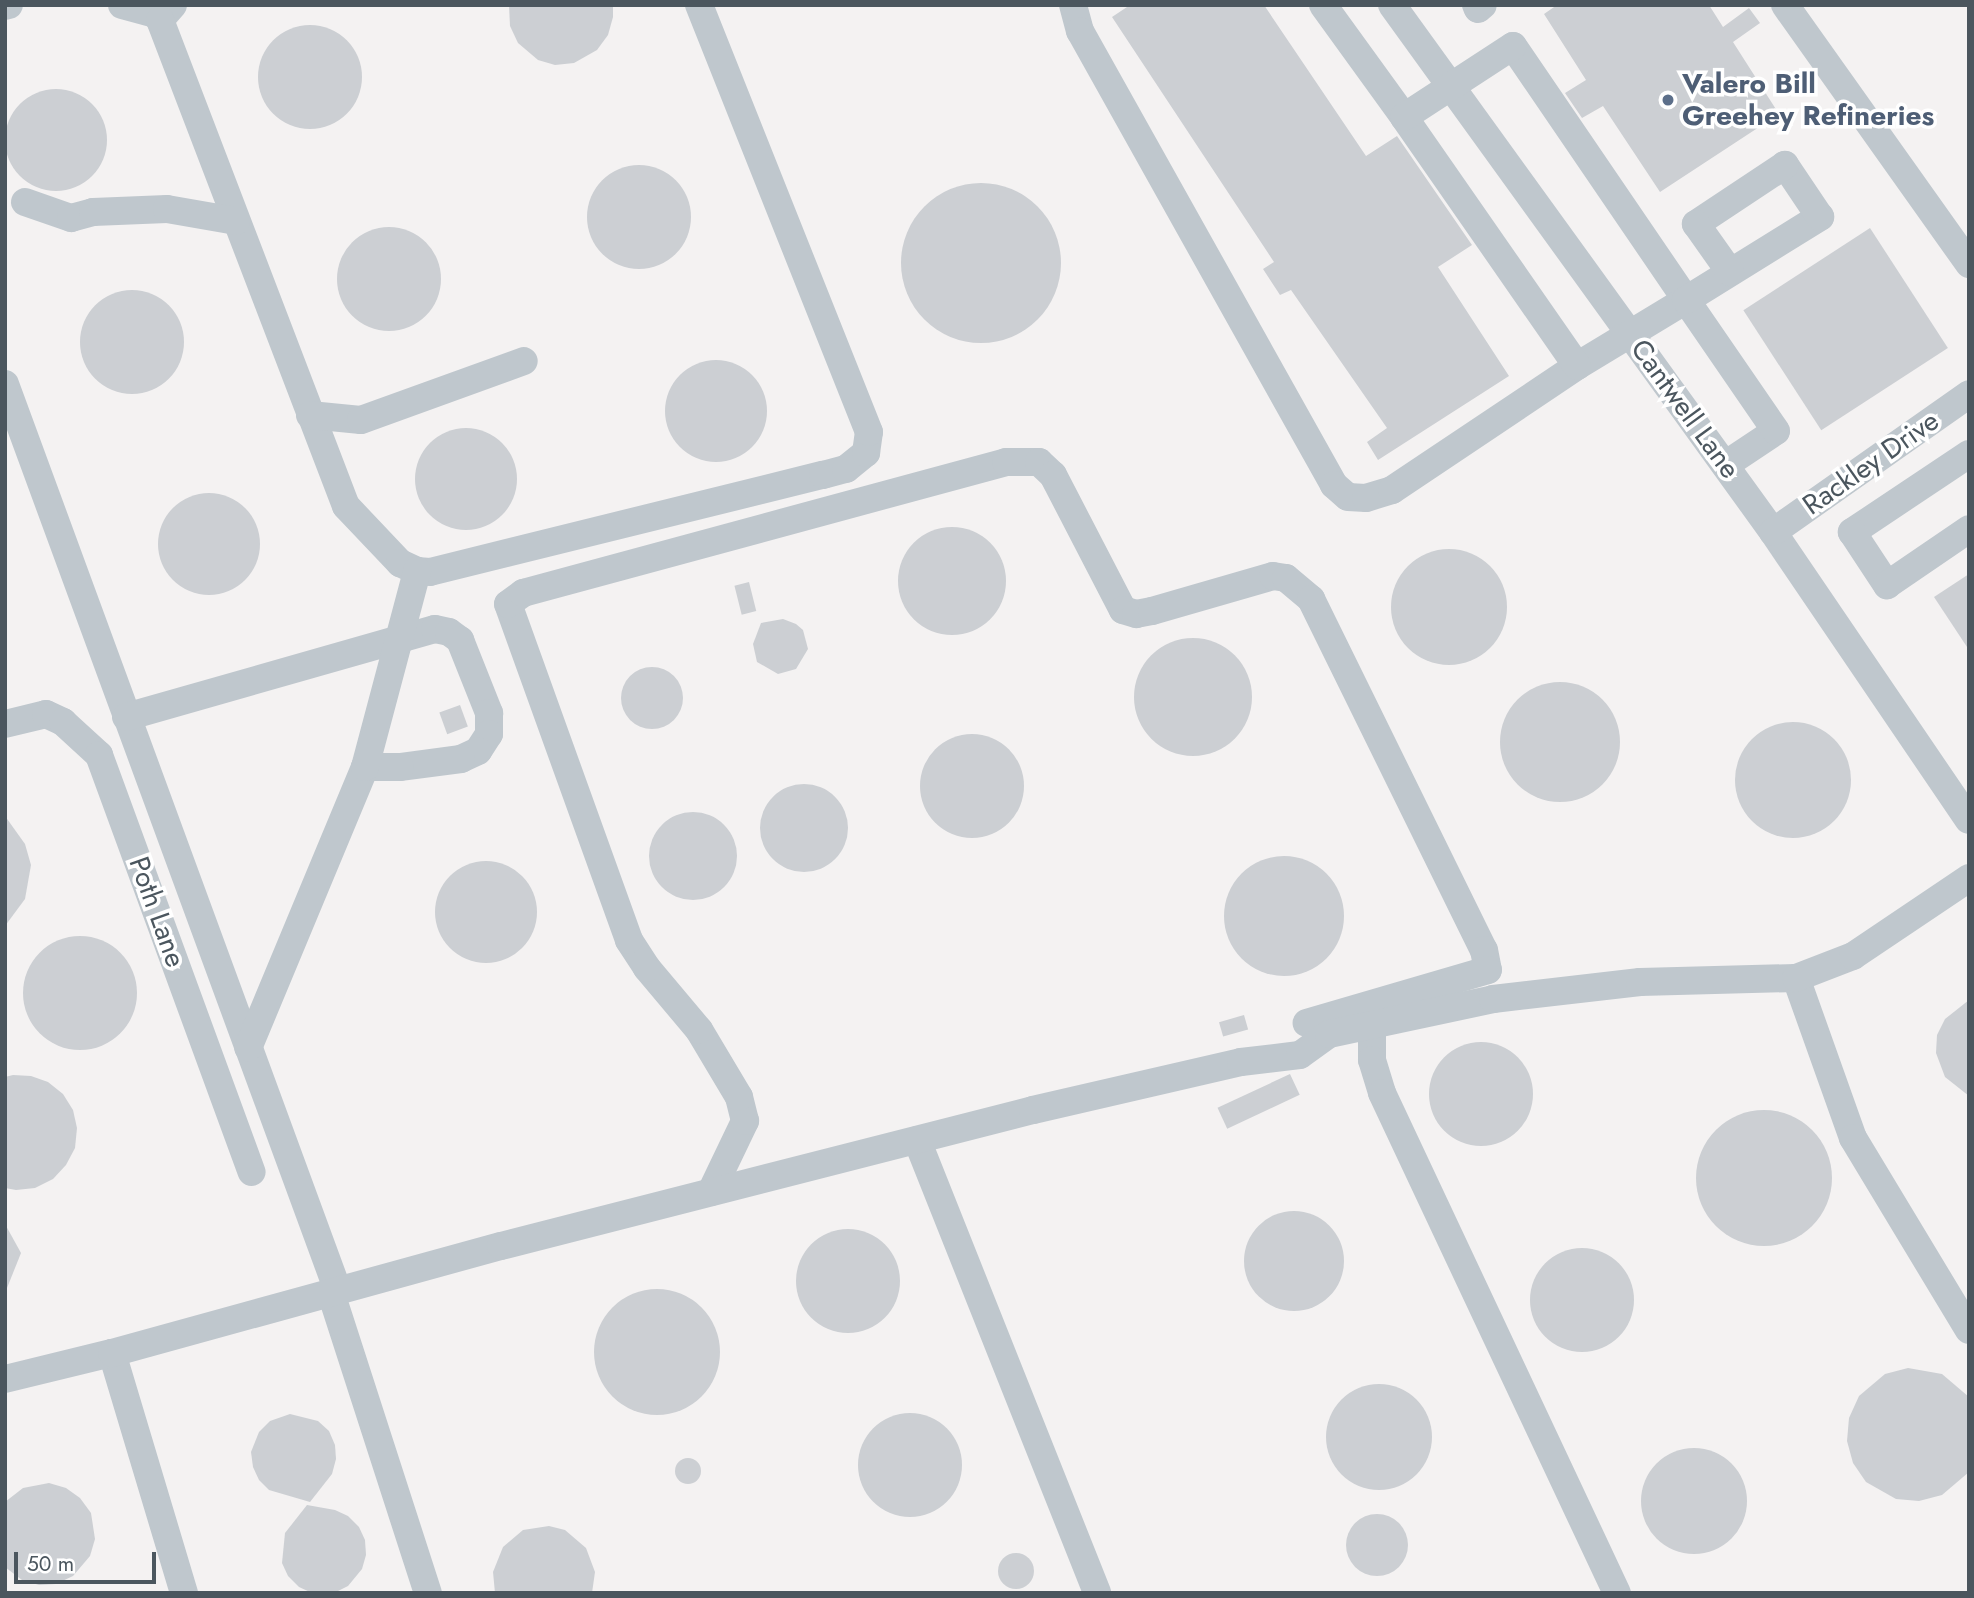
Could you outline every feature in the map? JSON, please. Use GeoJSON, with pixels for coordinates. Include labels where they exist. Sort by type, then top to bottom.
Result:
{"type":"FeatureCollection","features":[{"type":"Feature","properties":{"kind":"street"},"geometry":{"type":"LineString","coordinates":[[122,5],[168,11]]}},
{"type":"Feature","properties":{"kind":"street"},"geometry":{"type":"LineString","coordinates":[[168,11],[160,20],[346,506],[393,556],[417,571],[430,572],[846,469],[866,453],[869,432],[699,5]]}},
{"type":"Feature","properties":{"kind":"street"},"geometry":{"type":"LineString","coordinates":[[1073,5],[1080,31],[1334,485],[1348,497],[1366,498],[1392,490],[1577,366],[1730,272]]}},
{"type":"Feature","properties":{"kind":"street"},"geometry":{"type":"LineString","coordinates":[[1322,5],[1404,117],[1577,366]]}},
{"type":"Feature","properties":{"kind":"street","name":"Cantwell Lane"},"geometry":{"type":"LineString","coordinates":[[1392,5],[1773,532],[1969,820]]}},
{"type":"Feature","properties":{"kind":"street"},"geometry":{"type":"LineString","coordinates":[[1476,5],[1478,9],[1483,5]]}},
{"type":"Feature","properties":{"kind":"street"},"geometry":{"type":"LineString","coordinates":[[1785,5],[1969,264]]}},
{"type":"Feature","properties":{"kind":"street"},"geometry":{"type":"LineString","coordinates":[[1404,117],[1513,46],[1776,431],[1725,465]]}},
{"type":"Feature","properties":{"kind":"street"},"geometry":{"type":"LineString","coordinates":[[25,202],[71,218],[93,212],[167,209],[236,221]]}},
{"type":"Feature","properties":{"kind":"street"},"geometry":{"type":"LineString","coordinates":[[310,415],[361,420],[524,361]]}},
{"type":"Feature","properties":{"kind":"street"},"geometry":{"type":"LineString","coordinates":[[5,384],[335,1292],[428,1593]]}},
{"type":"Feature","properties":{"kind":"street","name":"Rackley Drive"},"geometry":{"type":"LineString","coordinates":[[1773,532],[1969,394]]}},
{"type":"Feature","properties":{"kind":"street"},"geometry":{"type":"LineString","coordinates":[[1969,454],[1852,532],[1887,585],[1969,529]]}},
{"type":"Feature","properties":{"kind":"street"},"geometry":{"type":"LineString","coordinates":[[711,1192],[745,1121],[739,1097],[699,1030],[647,968],[629,940],[508,604],[523,593],[1006,462],[1039,462],[1053,475],[1123,610],[1136,614],[1152,611],[1273,576],[1286,578],[1311,598],[1485,950],[1488,970],[1307,1023]]}},
{"type":"Feature","properties":{"kind":"street"},"geometry":{"type":"LineString","coordinates":[[248,1048],[365,767],[417,571]]}},
{"type":"Feature","properties":{"kind":"street"},"geometry":{"type":"LineString","coordinates":[[126,717],[435,629],[449,632],[460,640],[489,713],[489,734],[478,751],[461,759],[400,767],[365,767]]}},
{"type":"Feature","properties":{"kind":"street","name":"Poth Lane"},"geometry":{"type":"LineString","coordinates":[[5,724],[46,713],[63,722],[99,755],[252,1172]]}},
{"type":"Feature","properties":{"kind":"street"},"geometry":{"type":"LineString","coordinates":[[5,1379],[917,1140],[1241,1062],[1300,1055],[1329,1034],[1493,999],[1640,982],[1796,978],[1853,956],[1969,878]]}},
{"type":"Feature","properties":{"kind":"street"},"geometry":{"type":"LineString","coordinates":[[1796,978],[1853,1138],[1969,1330]]}},
{"type":"Feature","properties":{"kind":"street"},"geometry":{"type":"LineString","coordinates":[[1372,1025],[1372,1060],[1382,1093],[1617,1593]]}},
{"type":"Feature","properties":{"kind":"street"},"geometry":{"type":"LineString","coordinates":[[917,1140],[1097,1593]]}},
{"type":"Feature","properties":{"kind":"street"},"geometry":{"type":"LineString","coordinates":[[112,1353],[184,1593]]}},
{"type":"Feature","properties":{"kind":"building"},"geometry":{"type":"Polygon","coordinates":[[[509,5],[613,5],[613,17],[608,35],[597,50],[574,63],[555,65],[538,60],[518,43],[510,26],[509,5]]]}},
{"type":"Feature","properties":{"kind":"building"},"geometry":{"type":"Polygon","coordinates":[[[1130,5],[1264,5],[1366,156],[1397,136],[1472,245],[1438,267],[1509,376],[1378,460],[1367,442],[1387,428],[1291,290],[1280,295],[1263,269],[1274,262],[1112,17],[1130,5]]]}},
{"type":"Feature","properties":{"kind":"building","name":"Valero Bill Greehey Refineries"},"geometry":{"type":"Polygon","coordinates":[[[1557,5],[1709,5],[1723,27],[1749,8],[1760,23],[1733,42],[1779,114],[1660,192],[1603,106],[1582,118],[1565,93],[1586,80],[1544,14],[1557,5]]]}},
{"type":"Feature","properties":{"kind":"building"},"geometry":{"type":"Polygon","coordinates":[[[310,25],[330,29],[347,40],[358,57],[362,77],[358,97],[347,114],[330,125],[310,129],[290,125],[273,114],[262,97],[258,77],[262,57],[273,40],[290,29],[310,25]]]}},
{"type":"Feature","properties":{"kind":"building"},"geometry":{"type":"Polygon","coordinates":[[[56,89],[76,93],[92,104],[103,120],[107,140],[103,160],[92,176],[76,187],[56,191],[36,187],[20,176],[9,160],[5,140],[9,120],[20,104],[36,93],[56,89]]]}},
{"type":"Feature","properties":{"kind":"building"},"geometry":{"type":"Polygon","coordinates":[[[639,165],[659,169],[676,180],[687,197],[691,217],[687,237],[676,254],[659,265],[639,269],[619,265],[602,254],[591,237],[587,217],[591,197],[602,180],[619,169],[639,165]]]}},
{"type":"Feature","properties":{"kind":"building"},"geometry":{"type":"Polygon","coordinates":[[[981,183],[1011,189],[1037,207],[1055,233],[1061,263],[1055,293],[1037,319],[1011,337],[981,343],[951,337],[925,319],[907,293],[901,263],[907,233],[925,207],[951,189],[981,183]]]}},
{"type":"Feature","properties":{"kind":"building"},"geometry":{"type":"Polygon","coordinates":[[[389,227],[409,231],[432,250],[437,259],[441,279],[437,299],[418,322],[409,327],[389,331],[369,327],[346,308],[341,299],[337,279],[341,259],[360,236],[369,231],[389,227]]]}},
{"type":"Feature","properties":{"kind":"building"},"geometry":{"type":"Polygon","coordinates":[[[1870,228],[1948,348],[1821,430],[1743,310],[1870,228]]]}},
{"type":"Feature","properties":{"kind":"building"},"geometry":{"type":"Polygon","coordinates":[[[132,290],[152,294],[169,305],[180,322],[184,342],[180,362],[169,379],[152,390],[132,394],[112,390],[95,379],[84,362],[80,342],[84,322],[95,305],[112,294],[132,290]]]}},
{"type":"Feature","properties":{"kind":"building"},"geometry":{"type":"Polygon","coordinates":[[[716,360],[745,368],[759,382],[767,411],[759,440],[745,454],[716,462],[687,454],[673,440],[665,411],[673,382],[687,368],[716,360]]]}},
{"type":"Feature","properties":{"kind":"building"},"geometry":{"type":"Polygon","coordinates":[[[466,428],[485,432],[502,443],[513,460],[517,479],[513,498],[502,515],[485,526],[466,530],[447,526],[430,515],[419,498],[415,479],[419,460],[430,443],[447,432],[466,428]]]}},
{"type":"Feature","properties":{"kind":"building"},"geometry":{"type":"Polygon","coordinates":[[[209,493],[238,501],[252,515],[260,544],[252,573],[238,587],[209,595],[180,587],[166,573],[158,544],[166,515],[180,501],[209,493]]]}},
{"type":"Feature","properties":{"kind":"building"},"geometry":{"type":"Polygon","coordinates":[[[952,527],[973,531],[990,543],[1002,560],[1006,581],[1002,602],[990,619],[973,631],[952,635],[931,631],[914,619],[902,602],[898,581],[902,560],[914,543],[931,531],[952,527]]]}},
{"type":"Feature","properties":{"kind":"building"},"geometry":{"type":"Polygon","coordinates":[[[1449,549],[1471,553],[1490,566],[1503,585],[1507,607],[1503,629],[1490,648],[1471,661],[1449,665],[1427,661],[1408,648],[1395,629],[1391,607],[1395,585],[1408,566],[1427,553],[1449,549]]]}},
{"type":"Feature","properties":{"kind":"building"},"geometry":{"type":"Polygon","coordinates":[[[1969,574],[1969,650],[1934,597],[1969,574]]]}},
{"type":"Feature","properties":{"kind":"building"},"geometry":{"type":"Polygon","coordinates":[[[749,582],[756,611],[742,615],[734,586],[749,582]]]}},
{"type":"Feature","properties":{"kind":"building"},"geometry":{"type":"Polygon","coordinates":[[[783,619],[803,630],[808,649],[796,669],[778,674],[757,662],[753,644],[761,623],[783,619]]]}},
{"type":"Feature","properties":{"kind":"building"},"geometry":{"type":"Polygon","coordinates":[[[1193,638],[1215,643],[1235,655],[1247,675],[1252,697],[1247,719],[1235,739],[1215,751],[1193,756],[1171,751],[1151,739],[1139,719],[1134,697],[1139,675],[1151,655],[1171,643],[1193,638]]]}},
{"type":"Feature","properties":{"kind":"building"},"geometry":{"type":"Polygon","coordinates":[[[652,667],[664,669],[674,676],[681,686],[681,710],[674,720],[664,727],[652,729],[640,727],[630,720],[623,710],[621,698],[623,686],[630,676],[640,669],[652,667]]]}},
{"type":"Feature","properties":{"kind":"building"},"geometry":{"type":"Polygon","coordinates":[[[1560,682],[1583,687],[1602,700],[1615,719],[1620,742],[1615,765],[1602,784],[1583,797],[1560,802],[1537,797],[1518,784],[1505,765],[1500,742],[1505,719],[1518,700],[1537,687],[1560,682]]]}},
{"type":"Feature","properties":{"kind":"building"},"geometry":{"type":"Polygon","coordinates":[[[460,705],[468,727],[447,734],[439,713],[460,705]]]}},
{"type":"Feature","properties":{"kind":"building"},"geometry":{"type":"Polygon","coordinates":[[[1793,722],[1815,726],[1834,739],[1847,758],[1851,780],[1847,802],[1834,821],[1815,834],[1793,838],[1771,834],[1752,821],[1739,802],[1735,780],[1739,758],[1752,739],[1771,726],[1793,722]]]}},
{"type":"Feature","properties":{"kind":"building"},"geometry":{"type":"Polygon","coordinates":[[[972,734],[992,738],[1015,757],[1020,766],[1024,786],[1020,806],[1001,829],[992,834],[972,838],[952,834],[929,815],[924,806],[920,786],[924,766],[943,743],[952,738],[972,734]]]}},
{"type":"Feature","properties":{"kind":"building"},"geometry":{"type":"Polygon","coordinates":[[[804,784],[829,791],[841,803],[848,828],[841,853],[829,865],[804,872],[779,865],[767,853],[760,828],[767,803],[779,791],[804,784]]]}},
{"type":"Feature","properties":{"kind":"building"},"geometry":{"type":"Polygon","coordinates":[[[693,812],[718,819],[730,831],[737,856],[730,881],[718,893],[693,900],[668,893],[656,881],[649,856],[656,831],[668,819],[693,812]]]}},
{"type":"Feature","properties":{"kind":"building"},"geometry":{"type":"Polygon","coordinates":[[[5,816],[25,844],[31,865],[25,899],[5,926],[5,816]]]}},
{"type":"Feature","properties":{"kind":"building"},"geometry":{"type":"Polygon","coordinates":[[[1284,856],[1307,860],[1327,873],[1340,893],[1344,916],[1340,939],[1327,959],[1307,972],[1284,976],[1261,972],[1241,959],[1228,939],[1224,916],[1228,893],[1241,873],[1261,860],[1284,856]]]}},
{"type":"Feature","properties":{"kind":"building"},"geometry":{"type":"Polygon","coordinates":[[[486,861],[505,865],[522,876],[533,893],[537,912],[533,931],[522,948],[505,959],[486,963],[467,959],[450,948],[439,931],[435,912],[439,893],[450,876],[467,865],[486,861]]]}},
{"type":"Feature","properties":{"kind":"building"},"geometry":{"type":"Polygon","coordinates":[[[80,936],[102,940],[121,952],[133,971],[137,993],[133,1015],[121,1034],[102,1046],[80,1050],[58,1046],[39,1034],[27,1015],[23,993],[27,971],[39,952],[58,940],[80,936]]]}},
{"type":"Feature","properties":{"kind":"building"},"geometry":{"type":"Polygon","coordinates":[[[1969,1000],[1969,1096],[1945,1077],[1936,1053],[1937,1035],[1945,1019],[1969,1000]]]}},
{"type":"Feature","properties":{"kind":"building"},"geometry":{"type":"Polygon","coordinates":[[[1244,1015],[1248,1029],[1223,1037],[1219,1022],[1244,1015]]]}},
{"type":"Feature","properties":{"kind":"building"},"geometry":{"type":"Polygon","coordinates":[[[1481,1042],[1501,1046],[1518,1057],[1529,1074],[1533,1094],[1529,1114],[1518,1131],[1501,1142],[1481,1146],[1461,1142],[1444,1131],[1433,1114],[1429,1094],[1433,1074],[1444,1057],[1461,1046],[1481,1042]]]}},
{"type":"Feature","properties":{"kind":"building"},"geometry":{"type":"Polygon","coordinates":[[[1290,1074],[1300,1095],[1227,1129],[1217,1108],[1290,1074]]]}},
{"type":"Feature","properties":{"kind":"building"},"geometry":{"type":"Polygon","coordinates":[[[31,1076],[48,1082],[63,1094],[73,1110],[77,1128],[75,1148],[66,1165],[53,1179],[35,1188],[5,1188],[5,1077],[31,1076]]]}},
{"type":"Feature","properties":{"kind":"building"},"geometry":{"type":"Polygon","coordinates":[[[1764,1110],[1790,1115],[1812,1130],[1827,1152],[1832,1178],[1827,1204],[1812,1226],[1790,1241],[1764,1246],[1738,1241],[1716,1226],[1701,1204],[1696,1178],[1701,1152],[1716,1130],[1738,1115],[1764,1110]]]}},
{"type":"Feature","properties":{"kind":"building"},"geometry":{"type":"Polygon","coordinates":[[[1294,1211],[1313,1215],[1329,1226],[1340,1242],[1344,1261],[1340,1280],[1329,1296],[1313,1307],[1294,1311],[1275,1307],[1259,1296],[1248,1280],[1244,1261],[1248,1242],[1259,1226],[1275,1215],[1294,1211]]]}},
{"type":"Feature","properties":{"kind":"building"},"geometry":{"type":"Polygon","coordinates":[[[5,1224],[21,1253],[5,1293],[5,1224]]]}},
{"type":"Feature","properties":{"kind":"building"},"geometry":{"type":"Polygon","coordinates":[[[848,1229],[868,1233],[885,1244],[896,1261],[900,1281],[896,1301],[885,1318],[868,1329],[848,1333],[828,1329],[811,1318],[800,1301],[796,1281],[800,1261],[811,1244],[828,1233],[848,1229]]]}},
{"type":"Feature","properties":{"kind":"building"},"geometry":{"type":"Polygon","coordinates":[[[1582,1248],[1602,1252],[1619,1263],[1630,1280],[1634,1300],[1630,1320],[1619,1337],[1602,1348],[1582,1352],[1562,1348],[1545,1337],[1534,1320],[1530,1300],[1534,1280],[1545,1263],[1562,1252],[1582,1248]]]}},
{"type":"Feature","properties":{"kind":"building"},"geometry":{"type":"Polygon","coordinates":[[[657,1289],[681,1293],[702,1307],[716,1328],[720,1352],[716,1376],[702,1397],[681,1411],[657,1415],[633,1411],[612,1397],[598,1376],[594,1352],[598,1328],[612,1307],[633,1293],[657,1289]]]}},
{"type":"Feature","properties":{"kind":"building"},"geometry":{"type":"Polygon","coordinates":[[[1908,1368],[1942,1374],[1969,1397],[1969,1472],[1942,1495],[1919,1501],[1896,1499],[1866,1482],[1853,1463],[1847,1441],[1849,1418],[1859,1396],[1885,1374],[1908,1368]]]}},
{"type":"Feature","properties":{"kind":"building"},"geometry":{"type":"Polygon","coordinates":[[[1379,1384],[1399,1388],[1416,1400],[1428,1417],[1432,1437],[1428,1457],[1416,1474],[1399,1486],[1379,1490],[1359,1486],[1342,1474],[1330,1457],[1326,1437],[1330,1417],[1342,1400],[1359,1388],[1379,1384]]]}},
{"type":"Feature","properties":{"kind":"building"},"geometry":{"type":"Polygon","coordinates":[[[910,1413],[930,1417],[947,1428],[958,1445],[962,1465],[958,1485],[947,1502],[930,1513],[910,1517],[890,1513],[873,1502],[862,1485],[858,1465],[862,1445],[873,1428],[890,1417],[910,1413]]]}},
{"type":"Feature","properties":{"kind":"building"},"geometry":{"type":"Polygon","coordinates":[[[290,1414],[318,1421],[329,1431],[335,1445],[336,1459],[332,1474],[310,1502],[269,1490],[259,1480],[253,1467],[251,1452],[259,1432],[270,1421],[290,1414]]]}},
{"type":"Feature","properties":{"kind":"building"},"geometry":{"type":"Polygon","coordinates":[[[1694,1448],[1714,1452],[1731,1464],[1743,1481],[1747,1501],[1743,1521],[1731,1538],[1714,1550],[1694,1554],[1674,1550],[1657,1538],[1645,1521],[1641,1501],[1645,1481],[1657,1464],[1674,1452],[1694,1448]]]}},
{"type":"Feature","properties":{"kind":"building"},"geometry":{"type":"Polygon","coordinates":[[[688,1458],[697,1462],[701,1471],[697,1480],[688,1484],[679,1480],[675,1471],[679,1462],[688,1458]]]}},
{"type":"Feature","properties":{"kind":"building"},"geometry":{"type":"Polygon","coordinates":[[[49,1483],[66,1488],[80,1498],[91,1513],[95,1539],[90,1556],[73,1576],[56,1584],[39,1585],[22,1580],[5,1567],[5,1502],[23,1488],[49,1483]]]}},
{"type":"Feature","properties":{"kind":"building"},"geometry":{"type":"Polygon","coordinates":[[[307,1505],[335,1510],[348,1516],[359,1527],[365,1540],[366,1555],[362,1569],[348,1586],[334,1593],[312,1593],[299,1587],[288,1576],[282,1563],[285,1533],[307,1505]]]}},
{"type":"Feature","properties":{"kind":"building"},"geometry":{"type":"Polygon","coordinates":[[[1371,1514],[1383,1514],[1399,1523],[1406,1533],[1406,1557],[1399,1567],[1383,1576],[1371,1576],[1360,1571],[1351,1562],[1346,1551],[1346,1539],[1351,1528],[1360,1519],[1371,1514]]]}},
{"type":"Feature","properties":{"kind":"building"},"geometry":{"type":"Polygon","coordinates":[[[549,1526],[565,1530],[586,1548],[595,1572],[592,1593],[495,1593],[493,1572],[503,1547],[523,1530],[549,1526]]]}},
{"type":"Feature","properties":{"kind":"building"},"geometry":{"type":"Polygon","coordinates":[[[1016,1553],[1029,1558],[1034,1571],[1029,1584],[1016,1589],[1003,1584],[998,1571],[1003,1558],[1016,1553]]]}},
{"type":"Feature","properties":{"kind":"place","name":"Valero Bill Greehey Refineries"},"geometry":{"type":"Point","coordinates":[1668,100]}}]}
